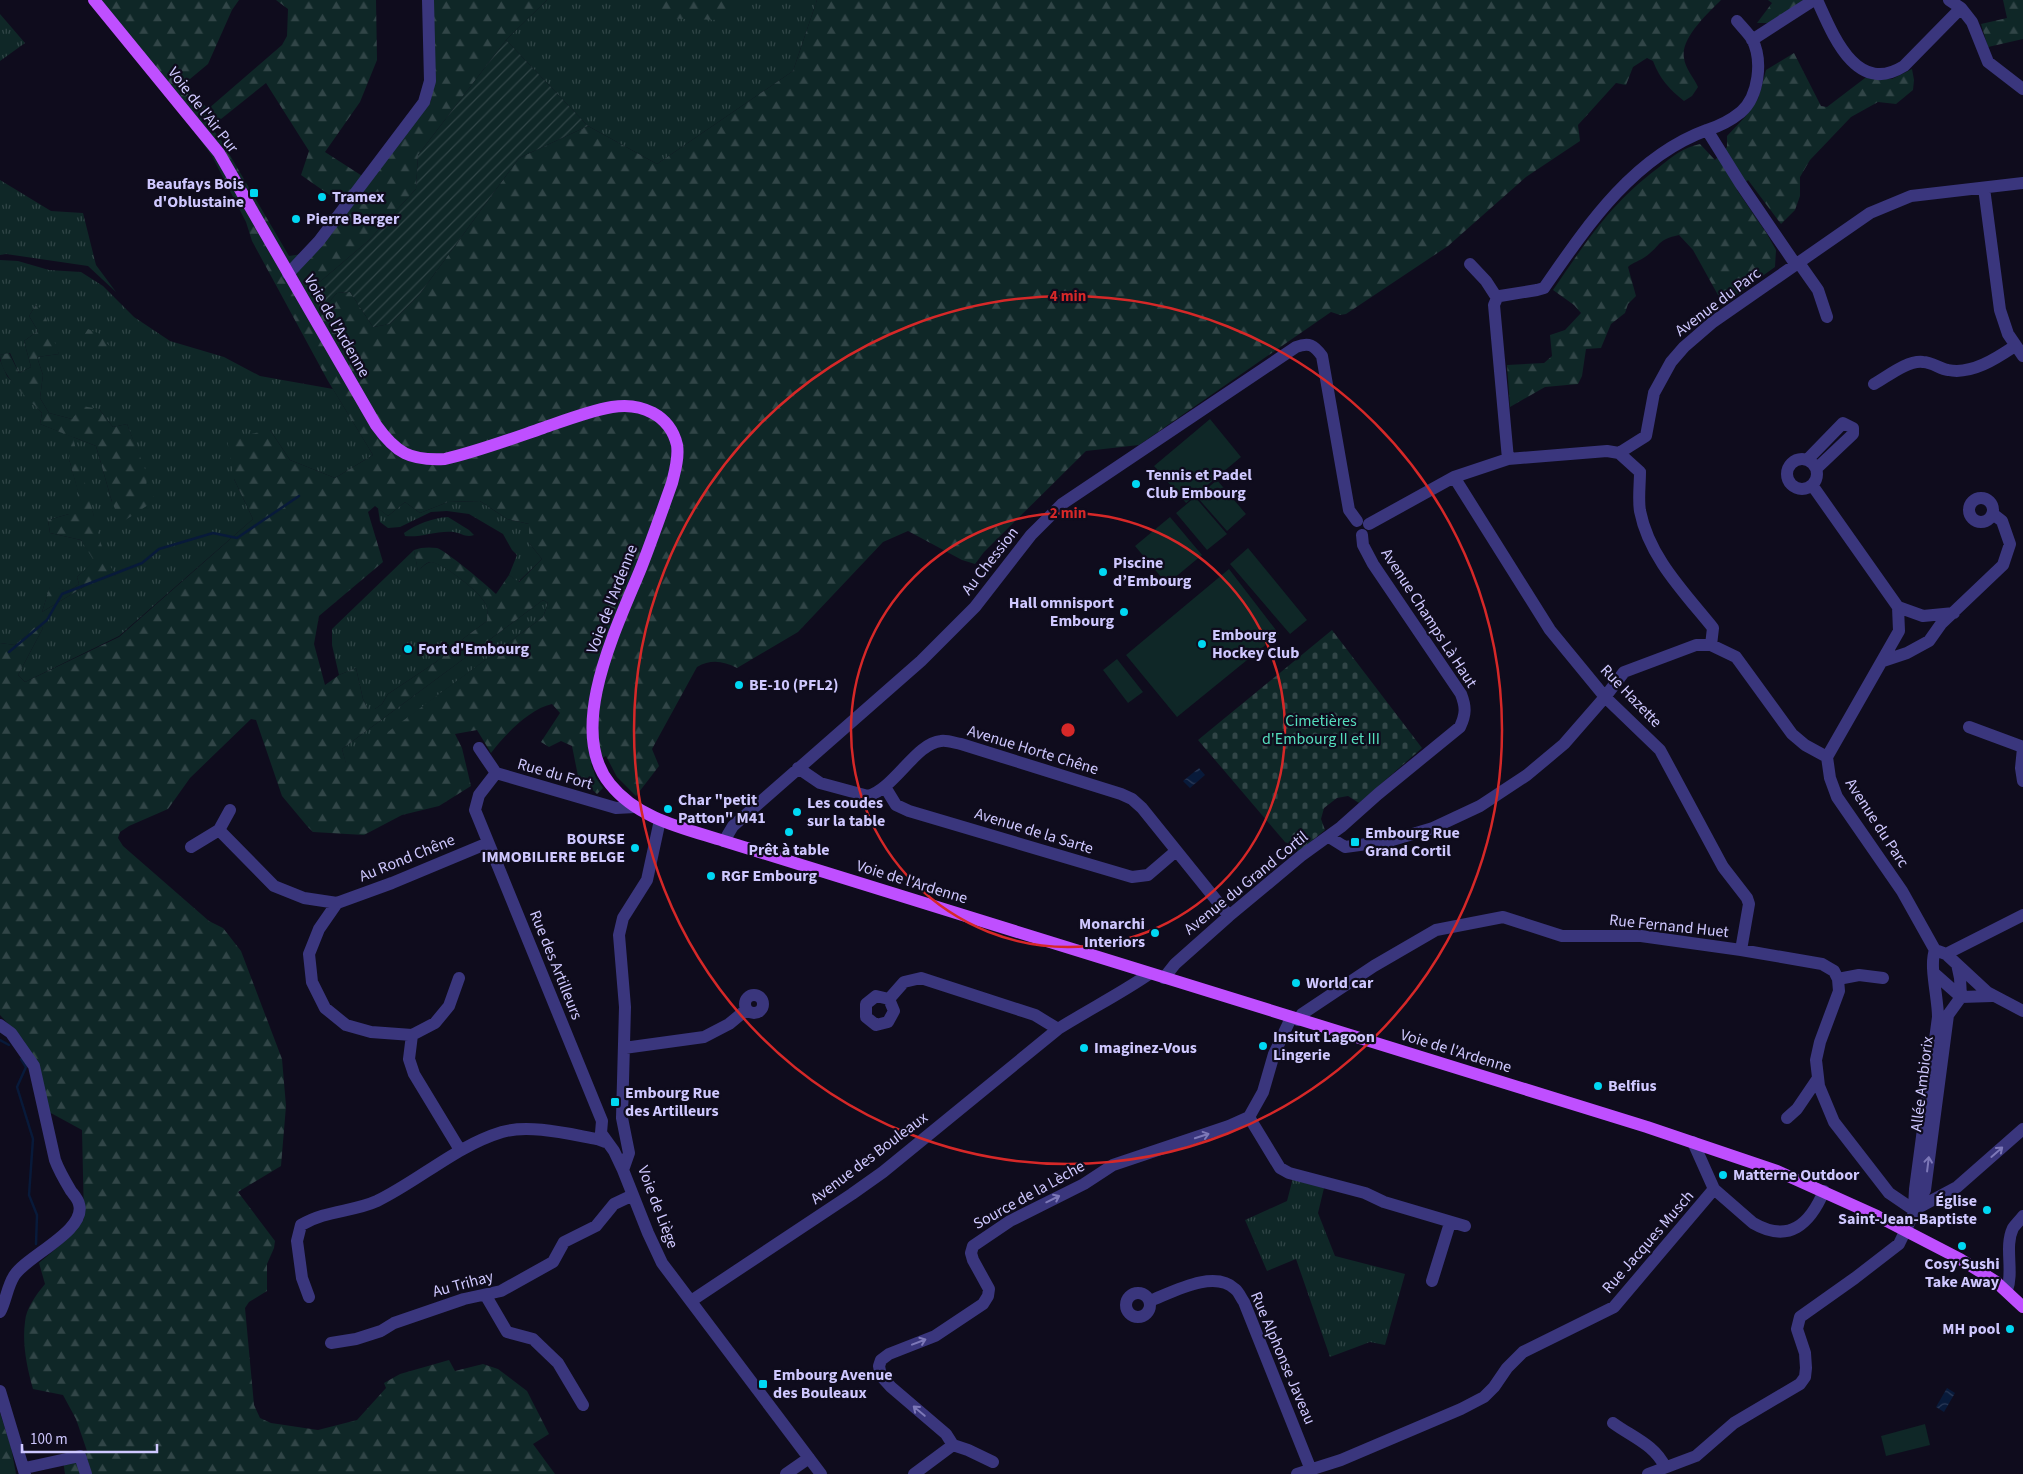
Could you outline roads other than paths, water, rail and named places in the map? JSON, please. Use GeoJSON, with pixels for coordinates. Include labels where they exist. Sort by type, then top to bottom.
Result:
{"type":"FeatureCollection","features":[{"type":"Feature","properties":{"kind":"main road","name":"Voie de l'Air Pur"},"geometry":{"type":"LineString","coordinates":[[94,0],[219,153],[288,274]]}},
{"type":"Feature","properties":{"kind":"main road","name":"Voie de l'Ardenne"},"geometry":{"type":"LineString","coordinates":[[288,274],[376,425],[386,439],[404,454],[427,460],[445,459],[581,415],[613,407],[633,406],[650,410],[662,418],[671,429],[677,446],[677,459],[672,483],[605,663],[595,700],[592,720],[594,745],[603,773],[610,784],[635,807],[660,820],[724,841],[1692,1142],[1777,1171],[1906,1230],[1960,1259],[1996,1281],[2023,1307]]}},
{"type":"Feature","properties":{"kind":"street"},"geometry":{"type":"LineString","coordinates":[[288,274],[319,241],[424,102],[430,81],[428,0]]}},
{"type":"Feature","properties":{"kind":"street"},"geometry":{"type":"LineString","coordinates":[[1752,40],[1815,0],[1851,61],[1861,70],[1875,74],[1895,72],[1904,66],[1961,8]]}},
{"type":"Feature","properties":{"kind":"street"},"geometry":{"type":"LineString","coordinates":[[1949,0],[1961,8],[1972,22],[1988,62],[2020,82]]}},
{"type":"Feature","properties":{"kind":"street"},"geometry":{"type":"LineString","coordinates":[[1508,459],[1494,305],[1497,298],[1544,288],[1597,214],[1623,185],[1685,139],[1725,124],[1743,110],[1749,101],[1758,77],[1758,60],[1752,40],[1737,21]]}},
{"type":"Feature","properties":{"kind":"street"},"geometry":{"type":"LineString","coordinates":[[1707,130],[1740,183],[1797,264],[1818,290],[1827,317]]}},
{"type":"Feature","properties":{"kind":"street","name":"Avenue du Parc"},"geometry":{"type":"LineString","coordinates":[[1619,453],[1646,436],[1654,392],[1671,362],[1684,347],[1713,322],[1870,214],[1911,196],[2023,183]]}},
{"type":"Feature","properties":{"kind":"street"},"geometry":{"type":"LineString","coordinates":[[1984,188],[1997,297],[2008,334],[2023,356]]}},
{"type":"Feature","properties":{"kind":"street"},"geometry":{"type":"LineString","coordinates":[[1470,264],[1486,281],[1497,298]]}},
{"type":"Feature","properties":{"kind":"street","name":"Au Chession"},"geometry":{"type":"LineString","coordinates":[[724,841],[733,826],[921,662],[975,607],[1031,535],[1062,504],[1296,347],[1306,344],[1314,345]]}},
{"type":"Feature","properties":{"kind":"street","name":"Avenue Champs Là Haut"},"geometry":{"type":"LineString","coordinates":[[1314,345],[1324,362],[1349,510],[1362,527],[1363,545],[1373,564],[1460,694],[1465,706],[1466,716],[1460,727],[1329,837]]}},
{"type":"Feature","properties":{"kind":"street"},"geometry":{"type":"LineString","coordinates":[[1874,384],[1914,363],[1923,362],[1949,371],[1966,370],[1994,360],[2015,346]]}},
{"type":"Feature","properties":{"kind":"street"},"geometry":{"type":"LineString","coordinates":[[1807,460],[1843,423],[1853,428],[1854,434],[1816,470]]}},
{"type":"Feature","properties":{"kind":"street"},"geometry":{"type":"LineString","coordinates":[[1362,527],[1454,477],[1508,459],[1607,451],[1619,453],[1640,472],[1640,509],[1647,537],[1663,566],[1713,628],[1711,645],[1736,658],[1792,734],[1805,745],[1827,757],[1900,631],[1898,607],[1812,485]]}},
{"type":"Feature","properties":{"kind":"street"},"geometry":{"type":"LineString","coordinates":[[1799,459],[1807,460],[1813,464],[1816,470],[1816,478],[1812,485],[1805,489],[1797,488],[1791,484],[1787,477],[1788,469],[1792,462],[1799,459]]}},
{"type":"Feature","properties":{"kind":"street","name":"Rue Hazette"},"geometry":{"type":"LineString","coordinates":[[1454,477],[1550,630],[1605,697],[1660,750],[1723,867],[1747,898],[1749,904],[1741,950]]}},
{"type":"Feature","properties":{"kind":"street"},"geometry":{"type":"LineString","coordinates":[[1883,661],[1907,653],[1929,642],[1941,624],[2002,565],[2010,544],[2002,521],[1993,514]]}},
{"type":"Feature","properties":{"kind":"street"},"geometry":{"type":"LineString","coordinates":[[1898,607],[1923,616],[1954,613]]}},
{"type":"Feature","properties":{"kind":"street","name":"Avenue du Grand Cortil"},"geometry":{"type":"LineString","coordinates":[[1164,978],[1175,964],[1229,916],[1299,858],[1329,837],[1345,847],[1389,841],[1433,828],[1480,806],[1527,776],[1564,744],[1624,672],[1696,645],[1711,645]]}},
{"type":"Feature","properties":{"kind":"street"},"geometry":{"type":"LineString","coordinates":[[1969,726],[2023,748],[2021,768],[2023,780]]}},
{"type":"Feature","properties":{"kind":"street","name":"Avenue Horte Chêne"},"geometry":{"type":"LineString","coordinates":[[798,768],[820,783],[868,796],[885,787],[921,750],[940,740],[961,744],[1132,799],[1142,808],[1229,916]]}},
{"type":"Feature","properties":{"kind":"street","name":"Rue du Fort"},"geometry":{"type":"LineString","coordinates":[[479,748],[496,773],[616,808],[635,807]]}},
{"type":"Feature","properties":{"kind":"street","name":"Avenue du Parc"},"geometry":{"type":"LineString","coordinates":[[1827,757],[1830,778],[1837,797],[1902,890],[1940,952],[1957,964],[1992,996],[2023,1012]]}},
{"type":"Feature","properties":{"kind":"street","name":"Rue des Artilleurs"},"geometry":{"type":"LineString","coordinates":[[496,773],[479,795],[475,810],[602,1121],[601,1133],[614,1151],[623,1170]]}},
{"type":"Feature","properties":{"kind":"street","name":"Avenue de la Sarte"},"geometry":{"type":"LineString","coordinates":[[885,787],[896,805],[909,811],[1132,877],[1148,875],[1176,851]]}},
{"type":"Feature","properties":{"kind":"street"},"geometry":{"type":"LineString","coordinates":[[191,847],[218,830],[230,810]]}},
{"type":"Feature","properties":{"kind":"street","name":"Voie de Liège"},"geometry":{"type":"LineString","coordinates":[[660,820],[647,880],[623,918],[620,929],[625,1007],[622,1118],[629,1154],[623,1170],[656,1252],[690,1301],[821,1474]]}},
{"type":"Feature","properties":{"kind":"street","name":"Au Rond Chêne"},"geometry":{"type":"LineString","coordinates":[[218,830],[274,886],[304,898],[337,903],[392,883],[488,843]]}},
{"type":"Feature","properties":{"kind":"street"},"geometry":{"type":"LineString","coordinates":[[337,903],[320,929],[309,954],[312,982],[325,1008],[346,1025],[371,1032],[412,1035],[435,1023],[449,1006],[459,978]]}},
{"type":"Feature","properties":{"kind":"street"},"geometry":{"type":"LineString","coordinates":[[1940,952],[2023,915]]}},
{"type":"Feature","properties":{"kind":"street","name":"Rue Fernand Huet"},"geometry":{"type":"LineString","coordinates":[[1294,1019],[1344,985],[1436,930],[1503,917],[1562,936],[1626,935],[1741,950],[1822,964],[1834,971],[1838,979]]}},
{"type":"Feature","properties":{"kind":"street","name":"Avenue du Parc"},"geometry":{"type":"LineString","coordinates":[[1935,974],[1932,959],[1940,952]]}},
{"type":"Feature","properties":{"kind":"street"},"geometry":{"type":"LineString","coordinates":[[1957,964],[1961,998]]}},
{"type":"Feature","properties":{"kind":"street","name":"Avenue des Bouleaux"},"geometry":{"type":"LineString","coordinates":[[690,1301],[883,1172],[1058,1030],[1149,974]]}},
{"type":"Feature","properties":{"kind":"street"},"geometry":{"type":"LineString","coordinates":[[1935,974],[1961,998],[1992,996]]}},
{"type":"Feature","properties":{"kind":"street","name":"Allée Ambiorix"},"geometry":{"type":"LineString","coordinates":[[1914,1210],[1915,1189],[1938,1017],[1935,974]]}},
{"type":"Feature","properties":{"kind":"street"},"geometry":{"type":"LineString","coordinates":[[1883,978],[1859,975],[1838,979],[1839,991],[1820,1042],[1816,1060],[1819,1086],[1834,1122],[1889,1193],[1914,1210],[1957,1187],[2023,1129]]}},
{"type":"Feature","properties":{"kind":"street"},"geometry":{"type":"LineString","coordinates":[[889,1000],[904,982],[921,978],[1036,1015],[1058,1030]]}},
{"type":"Feature","properties":{"kind":"street","name":"Allée Ambiorix"},"geometry":{"type":"LineString","coordinates":[[1648,1474],[1696,1456],[1734,1423],[1800,1384],[1805,1378],[1806,1368],[1805,1353],[1797,1329],[1800,1317],[1899,1244],[1925,1190],[1948,1015],[1961,998]]}},
{"type":"Feature","properties":{"kind":"street"},"geometry":{"type":"LineString","coordinates":[[624,1048],[704,1037],[729,1024],[746,1010]]}},
{"type":"Feature","properties":{"kind":"street"},"geometry":{"type":"LineString","coordinates":[[1294,1019],[1278,1046],[1263,1092],[1249,1117],[1280,1168],[1450,1223],[1465,1226]]}},
{"type":"Feature","properties":{"kind":"street"},"geometry":{"type":"LineString","coordinates":[[0,1025],[11,1033],[34,1066],[54,1160],[79,1203],[80,1212],[73,1225],[46,1250],[23,1266],[14,1276],[0,1312]]}},
{"type":"Feature","properties":{"kind":"street"},"geometry":{"type":"LineString","coordinates":[[412,1035],[409,1059],[414,1074],[460,1150]]}},
{"type":"Feature","properties":{"kind":"street"},"geometry":{"type":"LineString","coordinates":[[1787,1118],[1797,1109],[1818,1078]]}},
{"type":"Feature","properties":{"kind":"street","name":"Source de la Lèche"},"geometry":{"type":"LineString","coordinates":[[953,1445],[946,1434],[891,1387],[882,1376],[879,1366],[881,1360],[889,1354],[935,1336],[983,1304],[988,1296],[989,1289],[972,1260],[973,1246],[1010,1220],[1084,1184],[1113,1165],[1230,1126],[1249,1117]]}},
{"type":"Feature","properties":{"kind":"street"},"geometry":{"type":"LineString","coordinates":[[309,1297],[302,1278],[297,1241],[301,1225],[314,1217],[376,1201],[460,1150],[502,1132],[531,1130],[597,1138],[606,1142]]}},
{"type":"Feature","properties":{"kind":"street","name":"Rue Jacques Musch"},"geometry":{"type":"LineString","coordinates":[[1297,1474],[1341,1460],[1472,1404],[1494,1387],[1523,1352],[1614,1307],[1714,1189],[1692,1142]]}},
{"type":"Feature","properties":{"kind":"street"},"geometry":{"type":"LineString","coordinates":[[1714,1189],[1753,1223],[1760,1227],[1781,1232],[1796,1230],[1806,1221],[1818,1205],[1824,1191]]}},
{"type":"Feature","properties":{"kind":"street","name":"Au Trihay"},"geometry":{"type":"LineString","coordinates":[[332,1343],[356,1339],[381,1331],[394,1323],[450,1303],[501,1291],[553,1262],[564,1242],[596,1226],[614,1204],[633,1195]]}},
{"type":"Feature","properties":{"kind":"street"},"geometry":{"type":"LineString","coordinates":[[2007,1290],[2010,1281],[2010,1239],[2013,1229],[2023,1216]]}},
{"type":"Feature","properties":{"kind":"street"},"geometry":{"type":"LineString","coordinates":[[1432,1281],[1450,1223]]}},
{"type":"Feature","properties":{"kind":"street","name":"Rue Alphonse Javeau"},"geometry":{"type":"LineString","coordinates":[[1150,1301],[1208,1280],[1219,1280],[1236,1289],[1244,1302],[1311,1470]]}},
{"type":"Feature","properties":{"kind":"street"},"geometry":{"type":"LineString","coordinates":[[486,1296],[507,1332],[533,1339],[558,1363],[583,1405]]}},
{"type":"Feature","properties":{"kind":"street"},"geometry":{"type":"LineString","coordinates":[[0,1392],[25,1471],[80,1456],[86,1474]]}},
{"type":"Feature","properties":{"kind":"street"},"geometry":{"type":"LineString","coordinates":[[1613,1423],[1654,1450],[1665,1467]]}},
{"type":"Feature","properties":{"kind":"street"},"geometry":{"type":"LineString","coordinates":[[914,1474],[953,1445],[994,1462]]}},
{"type":"Feature","properties":{"kind":"street"},"geometry":{"type":"LineString","coordinates":[[786,1474],[809,1458]]}},
{"type":"Feature","properties":{"kind":"water"},"geometry":{"type":"Polygon","coordinates":[[[1199,768],[1205,775],[1190,788],[1183,781],[1199,768]]]}},
{"type":"Feature","properties":{"kind":"water"},"geometry":{"type":"Polygon","coordinates":[[[1947,1388],[1955,1393],[1944,1412],[1936,1407],[1947,1388]]]}},
{"type":"Feature","properties":{"kind":"waterway"},"geometry":{"type":"LineString","coordinates":[[9,652],[47,620],[62,594],[142,563],[159,549],[213,533],[237,538],[299,496]]}},
{"type":"Feature","properties":{"kind":"waterway"},"geometry":{"type":"LineString","coordinates":[[0,1040],[9,1045]]}},
{"type":"Feature","properties":{"kind":"waterway"},"geometry":{"type":"LineString","coordinates":[[21,1059],[26,1067],[17,1087],[33,1139],[29,1195],[37,1215],[36,1244]]}},
{"type":"Feature","properties":{"kind":"place","name":"Beaufays Bois d'Oblustaine"},"geometry":{"type":"Point","coordinates":[254,193]}},
{"type":"Feature","properties":{"kind":"place","name":"Tramex"},"geometry":{"type":"Point","coordinates":[322,197]}},
{"type":"Feature","properties":{"kind":"place","name":"Pierre Berger"},"geometry":{"type":"Point","coordinates":[296,219]}},
{"type":"Feature","properties":{"kind":"place","name":"Tennis et Padel Club Embourg"},"geometry":{"type":"Point","coordinates":[1136,484]}},
{"type":"Feature","properties":{"kind":"place","name":"Piscine d’Embourg"},"geometry":{"type":"Point","coordinates":[1103,572]}},
{"type":"Feature","properties":{"kind":"place","name":"Hall omnisport Embourg"},"geometry":{"type":"Point","coordinates":[1124,612]}},
{"type":"Feature","properties":{"kind":"place","name":"Embourg Hockey Club"},"geometry":{"type":"Point","coordinates":[1202,644]}},
{"type":"Feature","properties":{"kind":"place","name":"Fort d'Embourg"},"geometry":{"type":"Point","coordinates":[408,649]}},
{"type":"Feature","properties":{"kind":"place","name":"BE-10 (PFL2)"},"geometry":{"type":"Point","coordinates":[739,685]}},
{"type":"Feature","properties":{"kind":"place","name":"Char \"petit Patton\" M41"},"geometry":{"type":"Point","coordinates":[668,809]}},
{"type":"Feature","properties":{"kind":"place","name":"Les coudes sur la table"},"geometry":{"type":"Point","coordinates":[797,812]}},
{"type":"Feature","properties":{"kind":"place","name":"Prêt à table"},"geometry":{"type":"Point","coordinates":[789,832]}},
{"type":"Feature","properties":{"kind":"place","name":"Embourg Rue Grand Cortil"},"geometry":{"type":"Point","coordinates":[1355,842]}},
{"type":"Feature","properties":{"kind":"place","name":"BOURSE IMMOBILIERE BELGE"},"geometry":{"type":"Point","coordinates":[635,848]}},
{"type":"Feature","properties":{"kind":"place","name":"RGF Embourg"},"geometry":{"type":"Point","coordinates":[711,876]}},
{"type":"Feature","properties":{"kind":"place","name":"Monarchi Interiors"},"geometry":{"type":"Point","coordinates":[1155,933]}},
{"type":"Feature","properties":{"kind":"place","name":"World car"},"geometry":{"type":"Point","coordinates":[1296,983]}},
{"type":"Feature","properties":{"kind":"place","name":"Insitut Lagoon Lingerie"},"geometry":{"type":"Point","coordinates":[1263,1046]}},
{"type":"Feature","properties":{"kind":"place","name":"Imaginez-Vous"},"geometry":{"type":"Point","coordinates":[1084,1048]}},
{"type":"Feature","properties":{"kind":"place","name":"Belfius"},"geometry":{"type":"Point","coordinates":[1598,1086]}},
{"type":"Feature","properties":{"kind":"place","name":"Embourg Rue des Artilleurs"},"geometry":{"type":"Point","coordinates":[615,1102]}},
{"type":"Feature","properties":{"kind":"place","name":"Matterne Outdoor"},"geometry":{"type":"Point","coordinates":[1723,1175]}},
{"type":"Feature","properties":{"kind":"place","name":"Église Saint-Jean-Baptiste"},"geometry":{"type":"Point","coordinates":[1987,1210]}},
{"type":"Feature","properties":{"kind":"place","name":"Cosy Sushi Take Away"},"geometry":{"type":"Point","coordinates":[1962,1246]}},
{"type":"Feature","properties":{"kind":"place","name":"MH pool"},"geometry":{"type":"Point","coordinates":[2010,1329]}},
{"type":"Feature","properties":{"kind":"place","name":"Embourg Avenue des Bouleaux"},"geometry":{"type":"Point","coordinates":[763,1384]}},
{"type":"Feature","properties":{"kind":"park label","name":"Cimetières d'Embourg II et III"},"geometry":{"type":"Point","coordinates":[1321,730]}}]}
